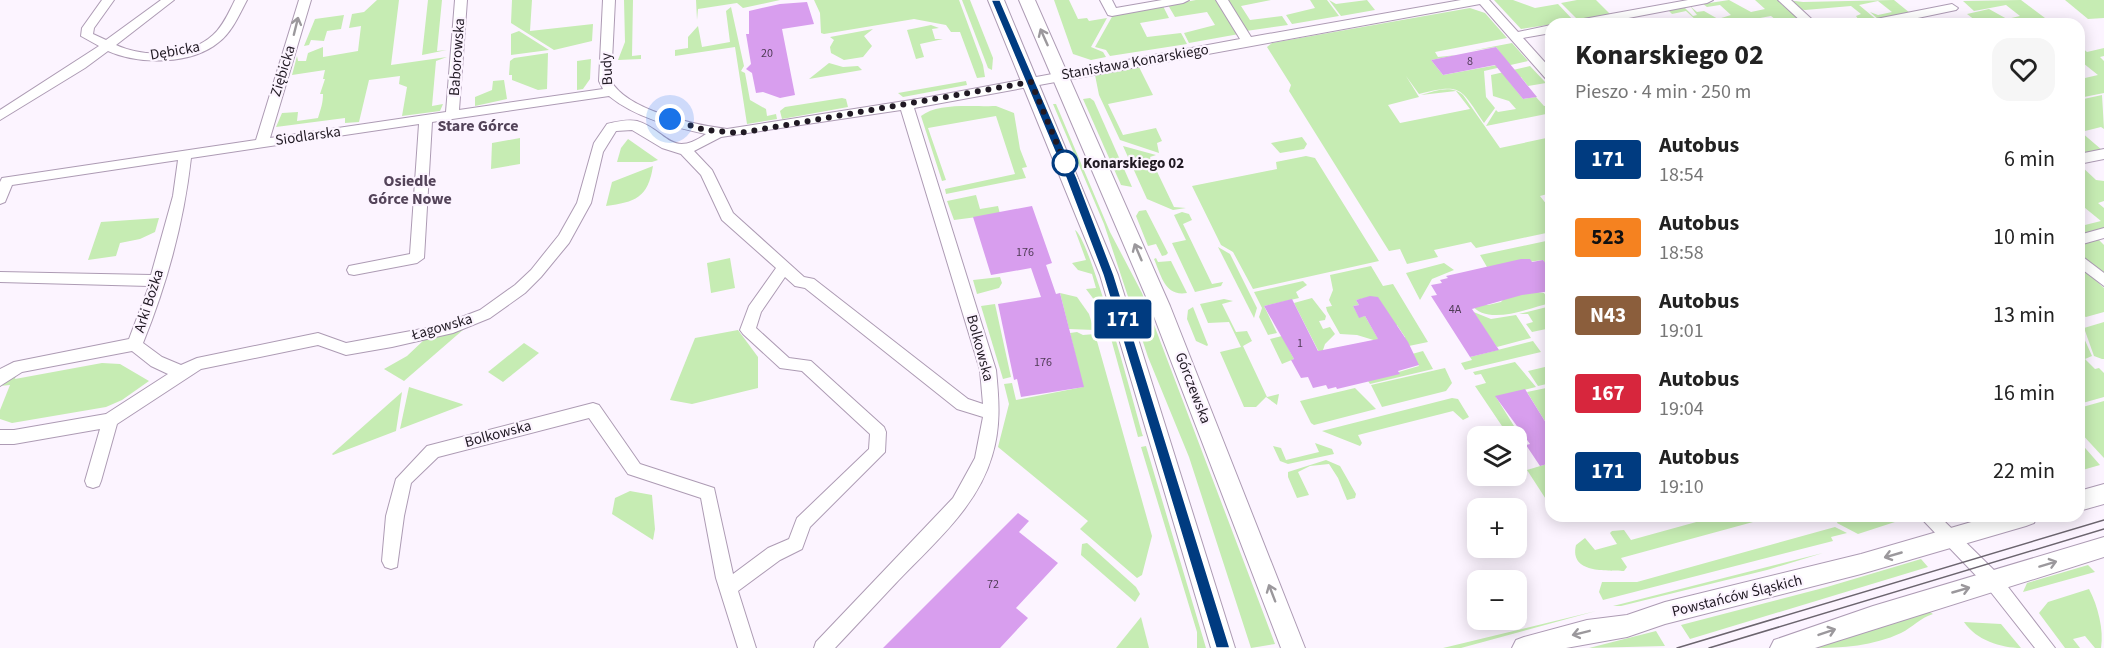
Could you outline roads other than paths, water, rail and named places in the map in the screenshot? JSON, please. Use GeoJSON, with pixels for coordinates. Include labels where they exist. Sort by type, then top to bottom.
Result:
{"type":"FeatureCollection","features":[{"type":"Feature","properties":{"kind":"main road"},"geometry":{"type":"LineString","coordinates":[[996,0],[1109,275],[1223,648]]}},
{"type":"Feature","properties":{"kind":"main road","name":"Górczewska"},"geometry":{"type":"LineString","coordinates":[[1027,0],[1160,306],[1293,648]]}},
{"type":"Feature","properties":{"kind":"main road"},"geometry":{"type":"LineString","coordinates":[[2085,499],[2104,494]]}},
{"type":"Feature","properties":{"kind":"main road","name":"Powstańców Śląskich"},"geometry":{"type":"LineString","coordinates":[[1524,648],[1587,631],[1639,623],[2006,522]]}},
{"type":"Feature","properties":{"kind":"main road"},"geometry":{"type":"LineString","coordinates":[[1782,648],[1992,580],[2104,547]]}},
{"type":"Feature","properties":{"kind":"street","name":"Dębicka"},"geometry":{"type":"LineString","coordinates":[[108,0],[86,33],[134,56],[200,48],[218,38],[241,0]]}},
{"type":"Feature","properties":{"kind":"street"},"geometry":{"type":"LineString","coordinates":[[0,116],[110,45],[168,0]]}},
{"type":"Feature","properties":{"kind":"street","name":"Ziębicka"},"geometry":{"type":"LineString","coordinates":[[262,143],[305,0]]}},
{"type":"Feature","properties":{"kind":"street","name":"Baborowska"},"geometry":{"type":"LineString","coordinates":[[452,115],[461,0]]}},
{"type":"Feature","properties":{"kind":"street","name":"Budy"},"geometry":{"type":"LineString","coordinates":[[609,0],[605,81],[608,92],[617,99],[653,114],[717,132]]}},
{"type":"Feature","properties":{"kind":"street"},"geometry":{"type":"LineString","coordinates":[[1106,0],[1112,12],[1183,0]]}},
{"type":"Feature","properties":{"kind":"street"},"geometry":{"type":"LineString","coordinates":[[1222,0],[1248,42]]}},
{"type":"Feature","properties":{"kind":"street","name":"Stanisława Konarskiego"},"geometry":{"type":"LineString","coordinates":[[717,132],[754,131],[1482,0],[1545,70]]}},
{"type":"Feature","properties":{"kind":"street"},"geometry":{"type":"LineString","coordinates":[[1610,18],[1707,0]]}},
{"type":"Feature","properties":{"kind":"street"},"geometry":{"type":"LineString","coordinates":[[1784,0],[1805,18]]}},
{"type":"Feature","properties":{"kind":"street"},"geometry":{"type":"LineString","coordinates":[[1901,18],[1952,8]]}},
{"type":"Feature","properties":{"kind":"street"},"geometry":{"type":"LineString","coordinates":[[1516,36],[1545,30]]}},
{"type":"Feature","properties":{"kind":"street","name":"Siodlarska"},"geometry":{"type":"LineString","coordinates":[[4,176],[185,154],[608,92]]}},
{"type":"Feature","properties":{"kind":"street","name":"Bolkowska"},"geometry":{"type":"LineString","coordinates":[[823,648],[955,511],[968,492],[979,469],[987,443],[992,413],[988,370],[906,104]]}},
{"type":"Feature","properties":{"kind":"street"},"geometry":{"type":"LineString","coordinates":[[354,270],[417,258],[426,119]]}},
{"type":"Feature","properties":{"kind":"street","name":"Łagowska"},"geometry":{"type":"LineString","coordinates":[[183,372],[205,362],[318,339],[328,340],[337,347],[346,349],[423,334],[470,321],[491,310],[534,275],[561,244],[588,195],[595,160],[608,131],[618,124],[634,124],[670,149],[686,151]]}},
{"type":"Feature","properties":{"kind":"street"},"geometry":{"type":"LineString","coordinates":[[717,132],[702,144],[686,151],[707,173],[727,216],[800,282],[809,283],[963,404],[992,413]]}},
{"type":"Feature","properties":{"kind":"street","name":"Arki Bożka"},"geometry":{"type":"LineString","coordinates":[[0,380],[7,372],[19,366],[135,344],[157,281],[180,196],[185,154]]}},
{"type":"Feature","properties":{"kind":"street"},"geometry":{"type":"LineString","coordinates":[[2085,158],[2104,154]]}},
{"type":"Feature","properties":{"kind":"street"},"geometry":{"type":"LineString","coordinates":[[0,199],[4,176]]}},
{"type":"Feature","properties":{"kind":"street"},"geometry":{"type":"LineString","coordinates":[[2085,238],[2104,233]]}},
{"type":"Feature","properties":{"kind":"street"},"geometry":{"type":"LineString","coordinates":[[2085,264],[2104,281]]}},
{"type":"Feature","properties":{"kind":"street"},"geometry":{"type":"LineString","coordinates":[[728,588],[774,554],[796,544],[802,523],[877,452],[878,432],[834,389],[806,365],[785,364],[748,330],[754,310],[784,268]]}},
{"type":"Feature","properties":{"kind":"street"},"geometry":{"type":"LineString","coordinates":[[0,277],[157,281]]}},
{"type":"Feature","properties":{"kind":"street"},"geometry":{"type":"LineString","coordinates":[[135,344],[147,357],[166,368],[183,372]]}},
{"type":"Feature","properties":{"kind":"street"},"geometry":{"type":"LineString","coordinates":[[0,437],[14,437],[110,420],[183,372]]}},
{"type":"Feature","properties":{"kind":"street","name":"Bolkowska"},"geometry":{"type":"LineString","coordinates":[[391,561],[396,516],[404,479],[433,451],[593,410],[634,469],[708,493],[728,588],[747,648]]}},
{"type":"Feature","properties":{"kind":"street"},"geometry":{"type":"LineString","coordinates":[[93,481],[110,420]]}},
{"type":"Feature","properties":{"kind":"street"},"geometry":{"type":"LineString","coordinates":[[1933,522],[1992,580],[2046,648]]}},
{"type":"Feature","properties":{"kind":"tram line"},"geometry":{"type":"LineString","coordinates":[[1677,648],[2104,520]]}},
{"type":"Feature","properties":{"kind":"tram line"},"geometry":{"type":"LineString","coordinates":[[1709,648],[2104,529]]}},
{"type":"Feature","properties":{"kind":"place","name":"Konarskiego 02"},"geometry":{"type":"Point","coordinates":[1065,163]}},
{"type":"Feature","properties":{"kind":"district","name":"Stare Górce"},"geometry":{"type":"Point","coordinates":[478,126]}},
{"type":"Feature","properties":{"kind":"district","name":"Osiedle Górce Nowe"},"geometry":{"type":"Point","coordinates":[410,190]}}]}
